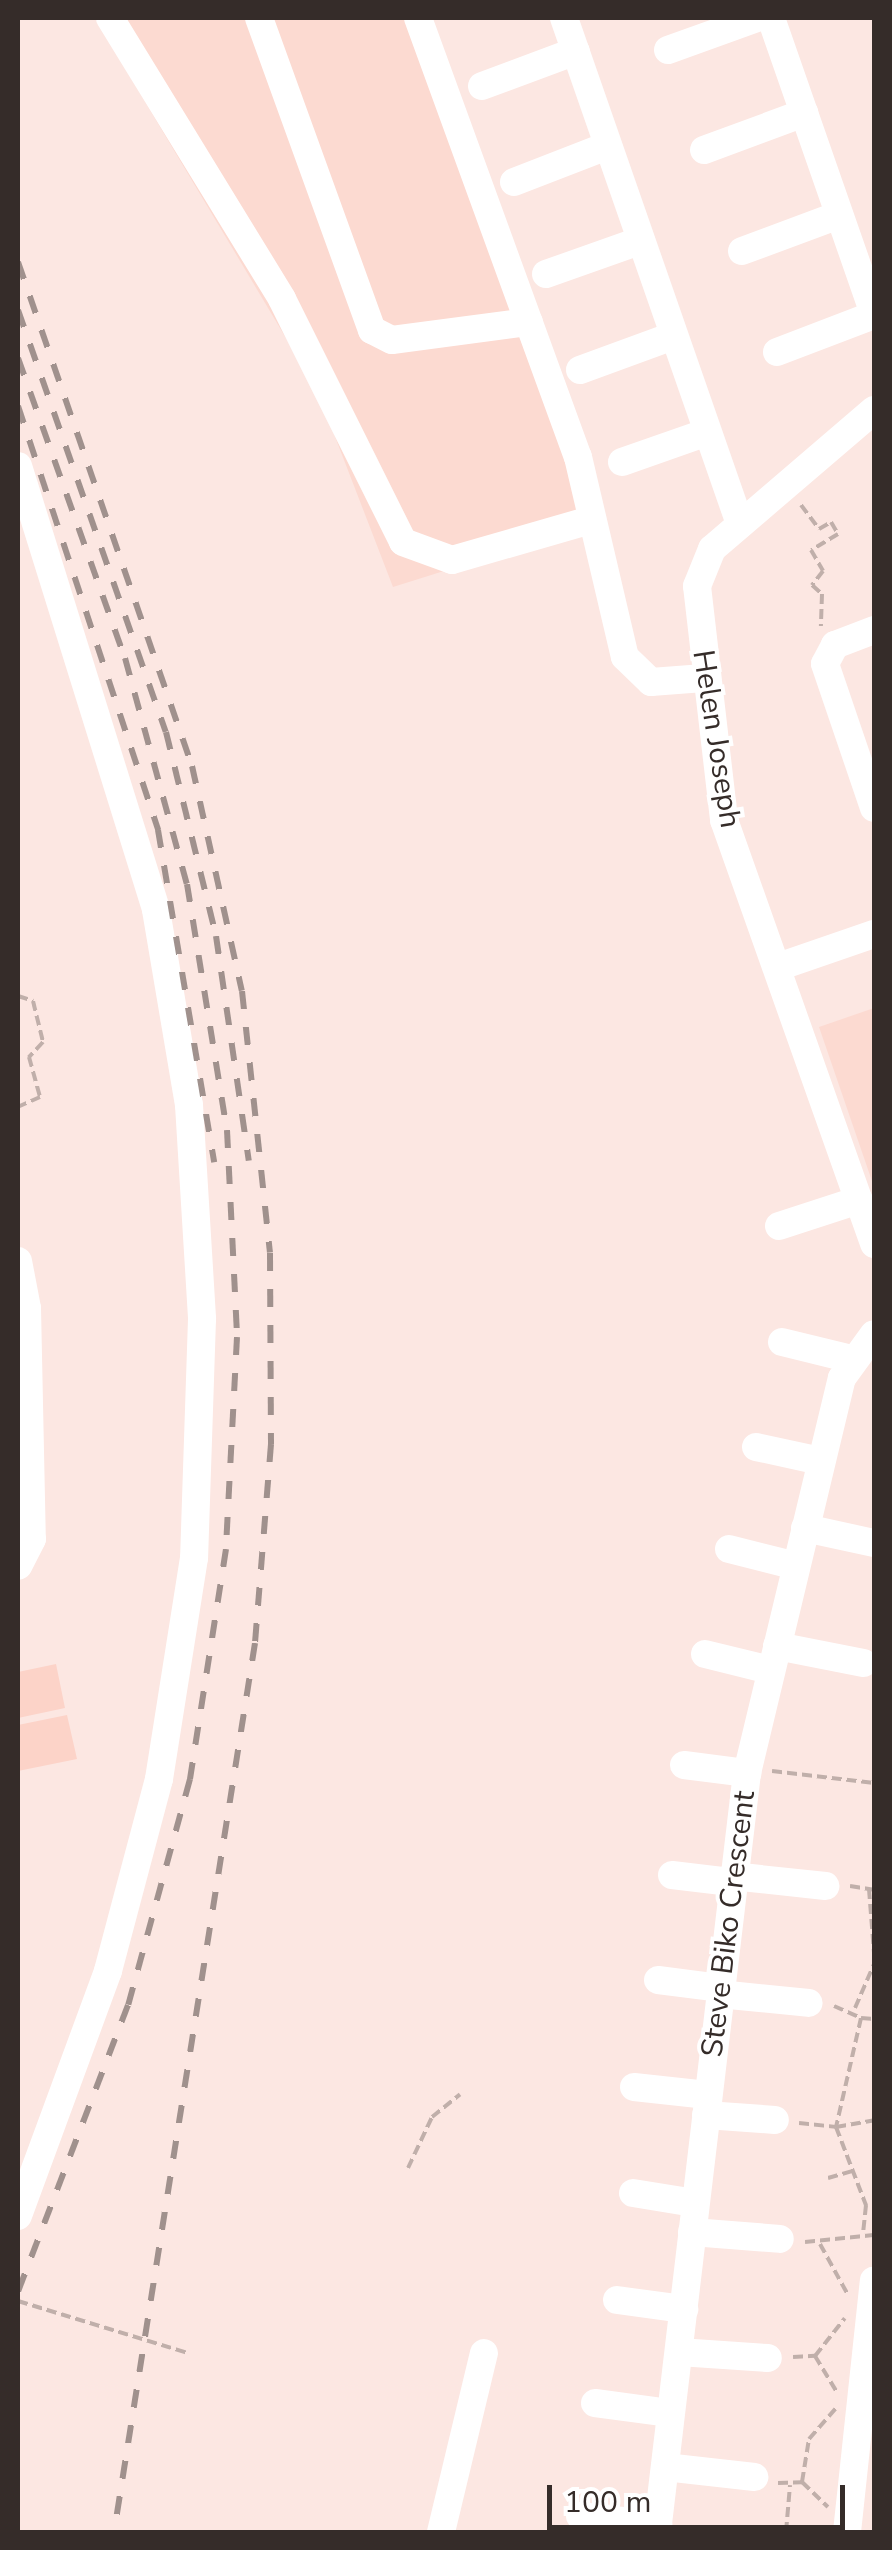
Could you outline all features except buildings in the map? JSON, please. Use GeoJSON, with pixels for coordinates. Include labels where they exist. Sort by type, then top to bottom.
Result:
{"type":"FeatureCollection","features":[{"type":"Feature","properties":{"kind":"street"},"geometry":{"type":"LineString","coordinates":[[110,18],[282,299],[403,542],[452,560],[590,520]]}},
{"type":"Feature","properties":{"kind":"street"},"geometry":{"type":"LineString","coordinates":[[259,18],[372,330],[392,340],[529,322]]}},
{"type":"Feature","properties":{"kind":"street"},"geometry":{"type":"LineString","coordinates":[[418,18],[529,322],[634,674],[704,678]]}},
{"type":"Feature","properties":{"kind":"street"},"geometry":{"type":"LineString","coordinates":[[564,18],[702,434],[740,524]]}},
{"type":"Feature","properties":{"kind":"street"},"geometry":{"type":"LineString","coordinates":[[668,50],[756,18]]}},
{"type":"Feature","properties":{"kind":"street"},"geometry":{"type":"LineString","coordinates":[[771,18],[839,215],[863,245],[874,315],[778,352]]}},
{"type":"Feature","properties":{"kind":"street"},"geometry":{"type":"LineString","coordinates":[[482,86],[576,51]]}},
{"type":"Feature","properties":{"kind":"street"},"geometry":{"type":"LineString","coordinates":[[704,150],[804,113]]}},
{"type":"Feature","properties":{"kind":"street"},"geometry":{"type":"LineString","coordinates":[[514,182],[606,146]]}},
{"type":"Feature","properties":{"kind":"street"},"geometry":{"type":"LineString","coordinates":[[742,250],[839,215]]}},
{"type":"Feature","properties":{"kind":"street"},"geometry":{"type":"LineString","coordinates":[[546,274],[639,241]]}},
{"type":"Feature","properties":{"kind":"street"},"geometry":{"type":"LineString","coordinates":[[580,370],[670,337]]}},
{"type":"Feature","properties":{"kind":"street","name":"Helen Joseph"},"geometry":{"type":"LineString","coordinates":[[869,1221],[724,820],[704,678],[698,570],[740,524],[874,410]]}},
{"type":"Feature","properties":{"kind":"street"},"geometry":{"type":"LineString","coordinates":[[622,462],[702,434]]}},
{"type":"Feature","properties":{"kind":"street"},"geometry":{"type":"LineString","coordinates":[[18,466],[156,910],[190,1105],[202,1319],[194,1558],[162,1761],[108,1972],[18,2216]]}},
{"type":"Feature","properties":{"kind":"street"},"geometry":{"type":"LineString","coordinates":[[874,630],[835,646],[825,677],[874,808]]}},
{"type":"Feature","properties":{"kind":"street"},"geometry":{"type":"LineString","coordinates":[[778,967],[874,934]]}},
{"type":"Feature","properties":{"kind":"street"},"geometry":{"type":"LineString","coordinates":[[779,1226],[869,1221]]}},
{"type":"Feature","properties":{"kind":"street"},"geometry":{"type":"LineString","coordinates":[[18,1261],[27,1308],[32,1539],[18,1566]]}},
{"type":"Feature","properties":{"kind":"street","name":"Steve Biko Crescent"},"geometry":{"type":"LineString","coordinates":[[657,2529],[732,1879],[748,1773],[821,1461],[852,1359],[874,1334]]}},
{"type":"Feature","properties":{"kind":"street"},"geometry":{"type":"LineString","coordinates":[[782,1342],[852,1359]]}},
{"type":"Feature","properties":{"kind":"street"},"geometry":{"type":"LineString","coordinates":[[756,1447],[821,1461]]}},
{"type":"Feature","properties":{"kind":"street"},"geometry":{"type":"LineString","coordinates":[[804,1528],[874,1544]]}},
{"type":"Feature","properties":{"kind":"street"},"geometry":{"type":"LineString","coordinates":[[729,1549],[796,1566]]}},
{"type":"Feature","properties":{"kind":"street"},"geometry":{"type":"LineString","coordinates":[[705,1654],[863,1663]]}},
{"type":"Feature","properties":{"kind":"street"},"geometry":{"type":"LineString","coordinates":[[684,1766],[748,1773]]}},
{"type":"Feature","properties":{"kind":"street"},"geometry":{"type":"LineString","coordinates":[[672,1875],[825,1886]]}},
{"type":"Feature","properties":{"kind":"street"},"geometry":{"type":"LineString","coordinates":[[658,1980],[809,2004]]}},
{"type":"Feature","properties":{"kind":"street"},"geometry":{"type":"LineString","coordinates":[[634,2088],[775,2120]]}},
{"type":"Feature","properties":{"kind":"street"},"geometry":{"type":"LineString","coordinates":[[633,2193],[695,2204]]}},
{"type":"Feature","properties":{"kind":"street"},"geometry":{"type":"LineString","coordinates":[[692,2232],[780,2239]]}},
{"type":"Feature","properties":{"kind":"street"},"geometry":{"type":"LineString","coordinates":[[847,2532],[869,2380],[874,2280]]}},
{"type":"Feature","properties":{"kind":"street"},"geometry":{"type":"LineString","coordinates":[[617,2300],[684,2309]]}},
{"type":"Feature","properties":{"kind":"street"},"geometry":{"type":"LineString","coordinates":[[678,2352],[768,2358]]}},
{"type":"Feature","properties":{"kind":"street"},"geometry":{"type":"LineString","coordinates":[[441,2532],[484,2353]]}},
{"type":"Feature","properties":{"kind":"street"},"geometry":{"type":"LineString","coordinates":[[594,2403],[670,2413]]}},
{"type":"Feature","properties":{"kind":"street"},"geometry":{"type":"LineString","coordinates":[[665,2467],[754,2477]]}},
{"type":"Feature","properties":{"kind":"street"},"geometry":{"type":"LineString","coordinates":[[580,2516],[657,2529]]}},
{"type":"Feature","properties":{"kind":"path"},"geometry":{"type":"LineString","coordinates":[[784,487],[819,529],[831,522],[838,534],[811,550],[823,570],[812,585],[822,594],[815,605],[835,646]]}},
{"type":"Feature","properties":{"kind":"path"},"geometry":{"type":"LineString","coordinates":[[18,996],[33,1001],[42,1042],[29,1057],[40,1097],[18,1107]]}},
{"type":"Feature","properties":{"kind":"path"},"geometry":{"type":"LineString","coordinates":[[748,1773],[874,1783]]}},
{"type":"Feature","properties":{"kind":"path"},"geometry":{"type":"LineString","coordinates":[[869,1889],[874,1952]]}},
{"type":"Feature","properties":{"kind":"path"},"geometry":{"type":"LineString","coordinates":[[855,2008],[874,1964]]}},
{"type":"Feature","properties":{"kind":"path"},"geometry":{"type":"LineString","coordinates":[[809,2004],[855,2008]]}},
{"type":"Feature","properties":{"kind":"path"},"geometry":{"type":"LineString","coordinates":[[855,2008],[862,2018],[836,2127],[866,2205],[862,2232]]}},
{"type":"Feature","properties":{"kind":"path"},"geometry":{"type":"LineString","coordinates":[[862,2018],[874,2019]]}},
{"type":"Feature","properties":{"kind":"path"},"geometry":{"type":"LineString","coordinates":[[408,2168],[432,2117],[460,2094]]}},
{"type":"Feature","properties":{"kind":"path"},"geometry":{"type":"LineString","coordinates":[[775,2120],[836,2127],[874,2120]]}},
{"type":"Feature","properties":{"kind":"path"},"geometry":{"type":"LineString","coordinates":[[828,2178],[852,2171]]}},
{"type":"Feature","properties":{"kind":"path"},"geometry":{"type":"LineString","coordinates":[[780,2239],[820,2244],[862,2232],[874,2236]]}},
{"type":"Feature","properties":{"kind":"path"},"geometry":{"type":"LineString","coordinates":[[768,2358],[815,2356],[856,2304],[832,2278],[820,2244]]}},
{"type":"Feature","properties":{"kind":"path"},"geometry":{"type":"LineString","coordinates":[[18,2301],[188,2353]]}},
{"type":"Feature","properties":{"kind":"path"},"geometry":{"type":"LineString","coordinates":[[754,2477],[790,2485],[802,2482],[809,2439],[838,2404],[815,2356]]}},
{"type":"Feature","properties":{"kind":"path"},"geometry":{"type":"LineString","coordinates":[[786,2532],[790,2485]]}},
{"type":"Feature","properties":{"kind":"shaded area"},"geometry":{"type":"Polygon","coordinates":[[[95,18],[424,18],[606,520],[393,587],[317,390],[95,18]]]}},
{"type":"Feature","properties":{"kind":"shaded area"},"geometry":{"type":"Polygon","coordinates":[[[874,1008],[874,1187],[819,1027],[874,1008]]]}},
{"type":"Feature","properties":{"kind":"shaded area"},"geometry":{"type":"Polygon","coordinates":[[[56,1664],[65,1708],[18,1718],[18,1672],[56,1664]]]}},
{"type":"Feature","properties":{"kind":"shaded area"},"geometry":{"type":"Polygon","coordinates":[[[67,1715],[77,1759],[18,1771],[18,1725],[67,1715]]]}},
{"type":"Feature","properties":{"kind":"railway"},"geometry":{"type":"LineString","coordinates":[[18,262],[192,766],[242,991],[270,1253],[271,1444],[255,1643],[114,2532]]}},
{"type":"Feature","properties":{"kind":"railway"},"geometry":{"type":"LineString","coordinates":[[18,310],[166,732],[216,936],[249,1161]]}},
{"type":"Feature","properties":{"kind":"railway"},"geometry":{"type":"LineString","coordinates":[[18,358],[125,658],[187,884],[227,1130],[237,1337],[226,1549],[190,1779],[128,2005],[18,2292]]}},
{"type":"Feature","properties":{"kind":"railway"},"geometry":{"type":"LineString","coordinates":[[18,406],[158,830],[214,1162]]}}]}
